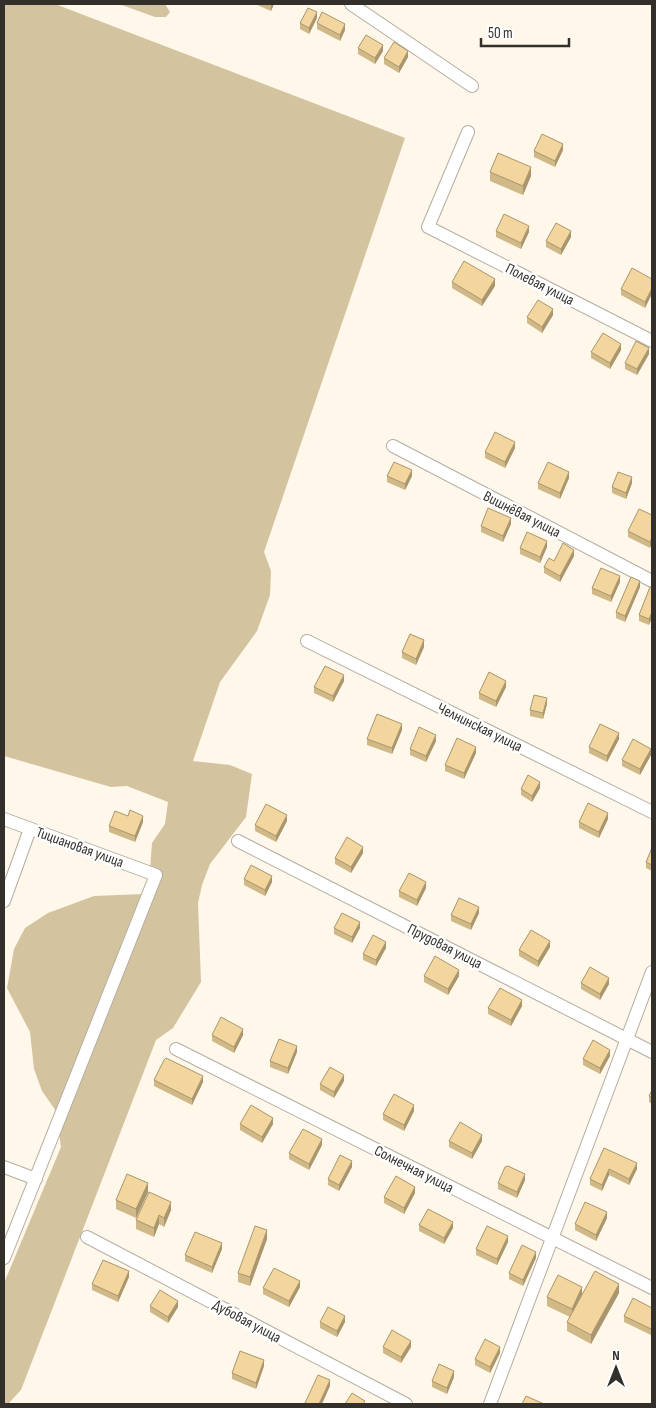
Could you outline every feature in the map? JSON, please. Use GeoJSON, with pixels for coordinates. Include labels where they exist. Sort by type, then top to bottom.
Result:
{"type":"FeatureCollection","features":[{"type":"Feature","properties":{"kind":"street"},"geometry":{"type":"LineString","coordinates":[[351,4],[472,86]]}},
{"type":"Feature","properties":{"kind":"street","name":"Полевая улица"},"geometry":{"type":"LineString","coordinates":[[468,132],[428,227],[652,342]]}},
{"type":"Feature","properties":{"kind":"street","name":"Вишнёвая улица"},"geometry":{"type":"LineString","coordinates":[[392,446],[652,581]]}},
{"type":"Feature","properties":{"kind":"street","name":"Челнинская улица"},"geometry":{"type":"LineString","coordinates":[[307,641],[652,812]]}},
{"type":"Feature","properties":{"kind":"street","name":"Тициановая улица"},"geometry":{"type":"LineString","coordinates":[[4,819],[156,875],[36,1179]]}},
{"type":"Feature","properties":{"kind":"street"},"geometry":{"type":"LineString","coordinates":[[4,901],[30,829]]}},
{"type":"Feature","properties":{"kind":"street","name":"Прудовая улица"},"geometry":{"type":"LineString","coordinates":[[238,841],[652,1052]]}},
{"type":"Feature","properties":{"kind":"street"},"geometry":{"type":"LineString","coordinates":[[490,1404],[652,972]]}},
{"type":"Feature","properties":{"kind":"street","name":"Солнечная улица"},"geometry":{"type":"LineString","coordinates":[[176,1049],[652,1288]]}},
{"type":"Feature","properties":{"kind":"street"},"geometry":{"type":"LineString","coordinates":[[4,1167],[36,1179],[4,1258]]}},
{"type":"Feature","properties":{"kind":"street","name":"Дубовая улица"},"geometry":{"type":"LineString","coordinates":[[87,1237],[406,1404]]}},
{"type":"Feature","properties":{"kind":"shaded area"},"geometry":{"type":"Polygon","coordinates":[[[4,4],[55,4],[405,138],[264,552],[271,571],[270,595],[257,631],[220,682],[193,761],[230,765],[252,774],[246,817],[210,864],[202,885],[198,903],[201,982],[173,1028],[156,1040],[21,1390],[8,1404],[4,1404],[4,1283],[61,1147],[56,1111],[42,1091],[34,1069],[30,1032],[7,988],[14,949],[25,928],[48,913],[94,896],[143,894],[149,883],[152,843],[165,824],[168,802],[127,786],[111,787],[4,756],[4,4]]]}},
{"type":"Feature","properties":{"kind":"shaded area"},"geometry":{"type":"Polygon","coordinates":[[[119,4],[165,4],[170,12],[166,17],[155,17],[119,4]]]}},
{"type":"Feature","properties":{"kind":"building"},"geometry":{"type":"Polygon","coordinates":[[[308,8],[317,12],[309,28],[300,23],[308,8]]]}},
{"type":"Feature","properties":{"kind":"building"},"geometry":{"type":"Polygon","coordinates":[[[322,12],[345,24],[340,35],[317,23],[322,12]]]}},
{"type":"Feature","properties":{"kind":"building"},"geometry":{"type":"Polygon","coordinates":[[[366,35],[383,45],[375,58],[358,48],[366,35]]]}},
{"type":"Feature","properties":{"kind":"building"},"geometry":{"type":"Polygon","coordinates":[[[394,42],[408,51],[399,67],[384,58],[394,42]]]}},
{"type":"Feature","properties":{"kind":"building"},"geometry":{"type":"Polygon","coordinates":[[[542,134],[563,144],[555,161],[534,151],[542,134]]]}},
{"type":"Feature","properties":{"kind":"building"},"geometry":{"type":"Polygon","coordinates":[[[498,153],[531,167],[523,186],[490,172],[498,153]]]}},
{"type":"Feature","properties":{"kind":"building"},"geometry":{"type":"Polygon","coordinates":[[[504,214],[529,226],[521,243],[496,231],[504,214]]]}},
{"type":"Feature","properties":{"kind":"building"},"geometry":{"type":"Polygon","coordinates":[[[556,223],[571,231],[561,249],[546,241],[556,223]]]}},
{"type":"Feature","properties":{"kind":"building"},"geometry":{"type":"Polygon","coordinates":[[[464,261],[495,279],[482,300],[452,282],[464,261]]]}},
{"type":"Feature","properties":{"kind":"building"},"geometry":{"type":"Polygon","coordinates":[[[632,268],[652,279],[652,288],[645,302],[621,289],[632,268]]]}},
{"type":"Feature","properties":{"kind":"building"},"geometry":{"type":"Polygon","coordinates":[[[538,300],[553,309],[542,327],[527,317],[538,300]]]}},
{"type":"Feature","properties":{"kind":"building"},"geometry":{"type":"Polygon","coordinates":[[[603,333],[621,344],[610,363],[591,352],[603,333]]]}},
{"type":"Feature","properties":{"kind":"building"},"geometry":{"type":"Polygon","coordinates":[[[636,341],[649,348],[637,369],[625,363],[636,341]]]}},
{"type":"Feature","properties":{"kind":"building"},"geometry":{"type":"Polygon","coordinates":[[[495,432],[515,442],[505,462],[485,452],[495,432]]]}},
{"type":"Feature","properties":{"kind":"building"},"geometry":{"type":"Polygon","coordinates":[[[394,462],[412,470],[405,484],[387,476],[394,462]]]}},
{"type":"Feature","properties":{"kind":"building"},"geometry":{"type":"Polygon","coordinates":[[[548,462],[569,472],[560,493],[538,483],[548,462]]]}},
{"type":"Feature","properties":{"kind":"building"},"geometry":{"type":"Polygon","coordinates":[[[618,472],[632,477],[626,493],[612,487],[618,472]]]}},
{"type":"Feature","properties":{"kind":"building"},"geometry":{"type":"Polygon","coordinates":[[[488,508],[511,518],[503,536],[481,526],[488,508]]]}},
{"type":"Feature","properties":{"kind":"building"},"geometry":{"type":"Polygon","coordinates":[[[639,509],[652,515],[652,537],[650,542],[628,531],[639,509]]]}},
{"type":"Feature","properties":{"kind":"building"},"geometry":{"type":"Polygon","coordinates":[[[527,532],[547,541],[540,557],[520,548],[527,532]]]}},
{"type":"Feature","properties":{"kind":"building"},"geometry":{"type":"Polygon","coordinates":[[[563,543],[574,550],[560,576],[544,567],[549,558],[554,561],[563,543]]]}},
{"type":"Feature","properties":{"kind":"building"},"geometry":{"type":"Polygon","coordinates":[[[601,568],[620,576],[611,596],[592,588],[601,568]]]}},
{"type":"Feature","properties":{"kind":"building"},"geometry":{"type":"Polygon","coordinates":[[[631,577],[640,581],[625,616],[616,612],[631,577]]]}},
{"type":"Feature","properties":{"kind":"building"},"geometry":{"type":"Polygon","coordinates":[[[650,587],[652,587],[652,612],[649,619],[639,615],[650,587]]]}},
{"type":"Feature","properties":{"kind":"building"},"geometry":{"type":"Polygon","coordinates":[[[410,634],[424,640],[416,659],[402,652],[410,634]]]}},
{"type":"Feature","properties":{"kind":"building"},"geometry":{"type":"Polygon","coordinates":[[[325,666],[344,675],[333,696],[314,687],[325,666]]]}},
{"type":"Feature","properties":{"kind":"building"},"geometry":{"type":"Polygon","coordinates":[[[489,672],[506,681],[496,701],[479,693],[489,672]]]}},
{"type":"Feature","properties":{"kind":"building"},"geometry":{"type":"Polygon","coordinates":[[[534,695],[547,698],[543,713],[530,710],[534,695]]]}},
{"type":"Feature","properties":{"kind":"building"},"geometry":{"type":"Polygon","coordinates":[[[377,714],[402,724],[392,748],[367,739],[377,714]]]}},
{"type":"Feature","properties":{"kind":"building"},"geometry":{"type":"Polygon","coordinates":[[[600,724],[619,733],[607,756],[589,747],[600,724]]]}},
{"type":"Feature","properties":{"kind":"building"},"geometry":{"type":"Polygon","coordinates":[[[419,727],[436,735],[426,756],[410,749],[419,727]]]}},
{"type":"Feature","properties":{"kind":"building"},"geometry":{"type":"Polygon","coordinates":[[[457,738],[476,747],[464,773],[445,765],[457,738]]]}},
{"type":"Feature","properties":{"kind":"building"},"geometry":{"type":"Polygon","coordinates":[[[633,739],[651,749],[640,769],[622,760],[633,739]]]}},
{"type":"Feature","properties":{"kind":"building"},"geometry":{"type":"Polygon","coordinates":[[[528,775],[540,782],[532,796],[521,789],[528,775]]]}},
{"type":"Feature","properties":{"kind":"building"},"geometry":{"type":"Polygon","coordinates":[[[588,803],[608,813],[599,832],[579,822],[588,803]]]}},
{"type":"Feature","properties":{"kind":"building"},"geometry":{"type":"Polygon","coordinates":[[[266,804],[287,815],[276,836],[255,825],[266,804]]]}},
{"type":"Feature","properties":{"kind":"building"},"geometry":{"type":"Polygon","coordinates":[[[130,810],[143,816],[135,836],[109,826],[115,811],[128,816],[130,810]]]}},
{"type":"Feature","properties":{"kind":"building"},"geometry":{"type":"Polygon","coordinates":[[[347,837],[363,847],[351,867],[335,858],[347,837]]]}},
{"type":"Feature","properties":{"kind":"building"},"geometry":{"type":"Polygon","coordinates":[[[652,848],[652,865],[646,862],[652,848]]]}},
{"type":"Feature","properties":{"kind":"building"},"geometry":{"type":"Polygon","coordinates":[[[251,865],[272,876],[265,890],[244,879],[251,865]]]}},
{"type":"Feature","properties":{"kind":"building"},"geometry":{"type":"Polygon","coordinates":[[[409,873],[426,882],[417,900],[399,891],[409,873]]]}},
{"type":"Feature","properties":{"kind":"building"},"geometry":{"type":"Polygon","coordinates":[[[459,898],[479,907],[471,924],[451,915],[459,898]]]}},
{"type":"Feature","properties":{"kind":"building"},"geometry":{"type":"Polygon","coordinates":[[[342,913],[360,922],[352,937],[334,928],[342,913]]]}},
{"type":"Feature","properties":{"kind":"building"},"geometry":{"type":"Polygon","coordinates":[[[531,930],[550,941],[538,961],[519,950],[531,930]]]}},
{"type":"Feature","properties":{"kind":"building"},"geometry":{"type":"Polygon","coordinates":[[[373,935],[386,942],[376,960],[363,954],[373,935]]]}},
{"type":"Feature","properties":{"kind":"building"},"geometry":{"type":"Polygon","coordinates":[[[435,956],[459,970],[448,989],[424,976],[435,956]]]}},
{"type":"Feature","properties":{"kind":"building"},"geometry":{"type":"Polygon","coordinates":[[[590,967],[609,978],[600,994],[581,983],[590,967]]]}},
{"type":"Feature","properties":{"kind":"building"},"geometry":{"type":"Polygon","coordinates":[[[500,988],[522,1000],[511,1020],[488,1008],[500,988]]]}},
{"type":"Feature","properties":{"kind":"building"},"geometry":{"type":"Polygon","coordinates":[[[221,1017],[243,1029],[234,1047],[212,1035],[221,1017]]]}},
{"type":"Feature","properties":{"kind":"building"},"geometry":{"type":"Polygon","coordinates":[[[279,1039],[297,1046],[288,1068],[270,1061],[279,1039]]]}},
{"type":"Feature","properties":{"kind":"building"},"geometry":{"type":"Polygon","coordinates":[[[593,1040],[610,1050],[600,1068],[583,1059],[593,1040]]]}},
{"type":"Feature","properties":{"kind":"building"},"geometry":{"type":"Polygon","coordinates":[[[166,1058],[203,1076],[192,1099],[154,1080],[166,1058]]]}},
{"type":"Feature","properties":{"kind":"building"},"geometry":{"type":"Polygon","coordinates":[[[330,1067],[344,1075],[334,1092],[320,1084],[330,1067]]]}},
{"type":"Feature","properties":{"kind":"building"},"geometry":{"type":"Polygon","coordinates":[[[394,1094],[414,1105],[404,1125],[383,1114],[394,1094]]]}},
{"type":"Feature","properties":{"kind":"building"},"geometry":{"type":"Polygon","coordinates":[[[251,1105],[273,1118],[262,1137],[240,1124],[251,1105]]]}},
{"type":"Feature","properties":{"kind":"building"},"geometry":{"type":"Polygon","coordinates":[[[460,1122],[482,1135],[472,1153],[449,1141],[460,1122]]]}},
{"type":"Feature","properties":{"kind":"building"},"geometry":{"type":"Polygon","coordinates":[[[303,1129],[322,1139],[309,1164],[289,1153],[303,1129]]]}},
{"type":"Feature","properties":{"kind":"building"},"geometry":{"type":"Polygon","coordinates":[[[604,1148],[637,1163],[629,1179],[609,1169],[602,1185],[590,1179],[604,1148]]]}},
{"type":"Feature","properties":{"kind":"building"},"geometry":{"type":"Polygon","coordinates":[[[340,1155],[352,1161],[339,1185],[328,1179],[340,1155]]]}},
{"type":"Feature","properties":{"kind":"building"},"geometry":{"type":"Polygon","coordinates":[[[508,1166],[525,1174],[517,1192],[498,1183],[505,1167],[508,1166]]]}},
{"type":"Feature","properties":{"kind":"building"},"geometry":{"type":"Polygon","coordinates":[[[127,1174],[148,1183],[136,1209],[116,1200],[127,1174]]]}},
{"type":"Feature","properties":{"kind":"building"},"geometry":{"type":"Polygon","coordinates":[[[396,1176],[415,1187],[404,1208],[384,1197],[396,1176]]]}},
{"type":"Feature","properties":{"kind":"building"},"geometry":{"type":"Polygon","coordinates":[[[149,1192],[171,1202],[164,1218],[159,1215],[154,1228],[136,1220],[149,1192]]]}},
{"type":"Feature","properties":{"kind":"building"},"geometry":{"type":"Polygon","coordinates":[[[585,1202],[607,1212],[596,1235],[575,1224],[585,1202]]]}},
{"type":"Feature","properties":{"kind":"building"},"geometry":{"type":"Polygon","coordinates":[[[428,1209],[453,1222],[444,1238],[419,1225],[428,1209]]]}},
{"type":"Feature","properties":{"kind":"building"},"geometry":{"type":"Polygon","coordinates":[[[255,1226],[267,1230],[250,1277],[238,1273],[255,1226]]]}},
{"type":"Feature","properties":{"kind":"building"},"geometry":{"type":"Polygon","coordinates":[[[487,1226],[508,1236],[497,1259],[476,1249],[487,1226]]]}},
{"type":"Feature","properties":{"kind":"building"},"geometry":{"type":"Polygon","coordinates":[[[195,1232],[222,1243],[212,1267],[185,1255],[195,1232]]]}},
{"type":"Feature","properties":{"kind":"building"},"geometry":{"type":"Polygon","coordinates":[[[522,1245],[536,1252],[523,1280],[509,1273],[522,1245]]]}},
{"type":"Feature","properties":{"kind":"building"},"geometry":{"type":"Polygon","coordinates":[[[103,1260],[129,1271],[118,1296],[92,1284],[103,1260]]]}},
{"type":"Feature","properties":{"kind":"building"},"geometry":{"type":"Polygon","coordinates":[[[274,1268],[300,1281],[289,1301],[263,1288],[274,1268]]]}},
{"type":"Feature","properties":{"kind":"building"},"geometry":{"type":"Polygon","coordinates":[[[595,1271],[619,1284],[591,1335],[567,1322],[595,1271]]]}},
{"type":"Feature","properties":{"kind":"building"},"geometry":{"type":"Polygon","coordinates":[[[558,1275],[582,1287],[572,1309],[547,1297],[558,1275]]]}},
{"type":"Feature","properties":{"kind":"building"},"geometry":{"type":"Polygon","coordinates":[[[160,1290],[178,1301],[168,1317],[150,1306],[160,1290]]]}},
{"type":"Feature","properties":{"kind":"building"},"geometry":{"type":"Polygon","coordinates":[[[633,1298],[652,1308],[651,1329],[624,1316],[633,1298]]]}},
{"type":"Feature","properties":{"kind":"building"},"geometry":{"type":"Polygon","coordinates":[[[328,1307],[345,1316],[337,1331],[320,1322],[328,1307]]]}},
{"type":"Feature","properties":{"kind":"building"},"geometry":{"type":"Polygon","coordinates":[[[392,1330],[411,1341],[401,1357],[383,1347],[392,1330]]]}},
{"type":"Feature","properties":{"kind":"building"},"geometry":{"type":"Polygon","coordinates":[[[485,1339],[500,1347],[490,1367],[475,1359],[485,1339]]]}},
{"type":"Feature","properties":{"kind":"building"},"geometry":{"type":"Polygon","coordinates":[[[240,1351],[264,1360],[256,1383],[232,1373],[240,1351]]]}},
{"type":"Feature","properties":{"kind":"building"},"geometry":{"type":"Polygon","coordinates":[[[439,1364],[454,1371],[447,1388],[432,1381],[439,1364]]]}},
{"type":"Feature","properties":{"kind":"building"},"geometry":{"type":"Polygon","coordinates":[[[318,1375],[330,1380],[319,1404],[305,1403],[318,1375]]]}},
{"type":"Feature","properties":{"kind":"building"},"geometry":{"type":"Polygon","coordinates":[[[352,1393],[365,1401],[363,1404],[345,1404],[352,1393]]]}},
{"type":"Feature","properties":{"kind":"building"},"geometry":{"type":"Polygon","coordinates":[[[526,1396],[544,1404],[522,1404],[526,1396]]]}}]}
